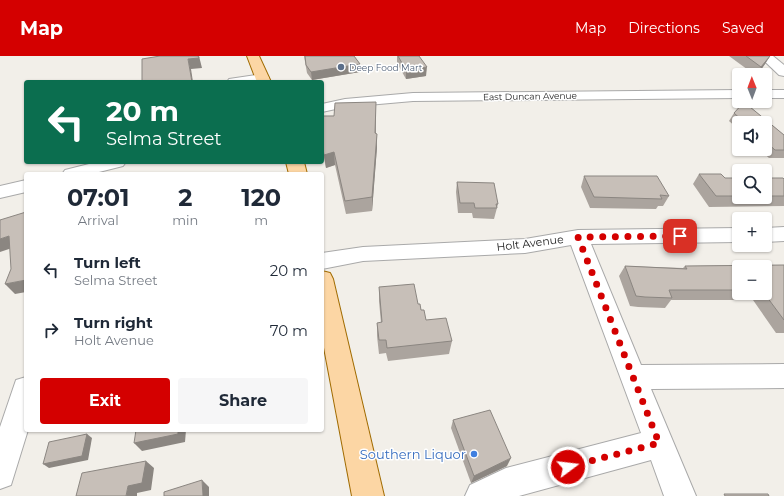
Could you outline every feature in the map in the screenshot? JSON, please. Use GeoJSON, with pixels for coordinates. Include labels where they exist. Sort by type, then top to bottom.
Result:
{"type":"FeatureCollection","features":[{"type":"Feature","properties":{"kind":"main road"},"geometry":{"type":"LineString","coordinates":[[253,56],[263,80]]}},
{"type":"Feature","properties":{"kind":"main road"},"geometry":{"type":"LineString","coordinates":[[324,288],[368,496]]}},
{"type":"Feature","properties":{"kind":"street"},"geometry":{"type":"LineString","coordinates":[[765,56],[784,72]]}},
{"type":"Feature","properties":{"kind":"street","name":"East Duncan Avenue"},"geometry":{"type":"LineString","coordinates":[[324,107],[345,102],[413,97],[732,94]]}},
{"type":"Feature","properties":{"kind":"street"},"geometry":{"type":"LineString","coordinates":[[772,94],[784,94]]}},
{"type":"Feature","properties":{"kind":"street"},"geometry":{"type":"LineString","coordinates":[[96,171],[112,164]]}},
{"type":"Feature","properties":{"kind":"street"},"geometry":{"type":"LineString","coordinates":[[0,192],[24,186]]}},
{"type":"Feature","properties":{"kind":"street"},"geometry":{"type":"LineString","coordinates":[[772,235],[784,234]]}},
{"type":"Feature","properties":{"kind":"street","name":"Holt Avenue"},"geometry":{"type":"LineString","coordinates":[[324,261],[364,254],[525,246],[578,237],[732,235]]}},
{"type":"Feature","properties":{"kind":"street"},"geometry":{"type":"LineString","coordinates":[[578,237],[680,496]]}},
{"type":"Feature","properties":{"kind":"street"},"geometry":{"type":"LineString","coordinates":[[632,377],[784,376]]}},
{"type":"Feature","properties":{"kind":"street"},"geometry":{"type":"LineString","coordinates":[[0,474],[24,396]]}},
{"type":"Feature","properties":{"kind":"street"},"geometry":{"type":"LineString","coordinates":[[481,496],[506,484],[659,443]]}},
{"type":"Feature","properties":{"kind":"building"},"geometry":{"type":"Polygon","coordinates":[[[160,56],[198,56],[199,58],[188,59],[192,80],[142,80],[142,59],[160,56]]]}},
{"type":"Feature","properties":{"kind":"building"},"geometry":{"type":"Polygon","coordinates":[[[305,56],[354,56],[360,64],[311,72],[306,65],[305,56]]]}},
{"type":"Feature","properties":{"kind":"building"},"geometry":{"type":"Polygon","coordinates":[[[398,56],[419,56],[427,67],[406,70],[398,56]]]}},
{"type":"Feature","properties":{"kind":"building"},"geometry":{"type":"Polygon","coordinates":[[[746,56],[770,56],[761,67],[746,56]]]}},
{"type":"Feature","properties":{"kind":"building"},"geometry":{"type":"Polygon","coordinates":[[[376,102],[375,133],[377,134],[372,197],[345,201],[334,152],[324,155],[324,116],[334,116],[335,103],[376,102]]]}},
{"type":"Feature","properties":{"kind":"building"},"geometry":{"type":"Polygon","coordinates":[[[739,108],[751,108],[761,116],[737,116],[734,113],[739,108]]]}},
{"type":"Feature","properties":{"kind":"building"},"geometry":{"type":"Polygon","coordinates":[[[772,125],[784,135],[784,150],[775,150],[772,147],[772,125]]]}},
{"type":"Feature","properties":{"kind":"building"},"geometry":{"type":"Polygon","coordinates":[[[699,174],[721,174],[725,178],[732,178],[732,196],[716,196],[699,174]]]}},
{"type":"Feature","properties":{"kind":"building"},"geometry":{"type":"Polygon","coordinates":[[[584,176],[657,176],[669,196],[660,195],[662,199],[594,197],[584,176]]]}},
{"type":"Feature","properties":{"kind":"building"},"geometry":{"type":"Polygon","coordinates":[[[772,178],[784,179],[784,196],[772,196],[772,178]]]}},
{"type":"Feature","properties":{"kind":"building"},"geometry":{"type":"Polygon","coordinates":[[[457,182],[494,183],[498,204],[496,204],[497,208],[475,208],[474,203],[460,203],[457,182]]]}},
{"type":"Feature","properties":{"kind":"building"},"geometry":{"type":"Polygon","coordinates":[[[24,213],[24,280],[5,284],[11,269],[9,236],[0,239],[0,220],[24,213]]]}},
{"type":"Feature","properties":{"kind":"building"},"geometry":{"type":"Polygon","coordinates":[[[772,265],[784,265],[784,320],[769,300],[772,300],[772,265]]]}},
{"type":"Feature","properties":{"kind":"building"},"geometry":{"type":"Polygon","coordinates":[[[625,266],[687,269],[685,266],[732,266],[732,290],[669,290],[672,298],[636,296],[625,266]]]}},
{"type":"Feature","properties":{"kind":"building"},"geometry":{"type":"Polygon","coordinates":[[[414,284],[418,304],[420,304],[421,310],[424,310],[426,320],[446,318],[452,341],[387,348],[386,340],[379,340],[377,323],[382,322],[379,287],[414,284]]]}},
{"type":"Feature","properties":{"kind":"building"},"geometry":{"type":"Polygon","coordinates":[[[490,410],[511,458],[474,476],[453,420],[490,410]]]}},
{"type":"Feature","properties":{"kind":"building"},"geometry":{"type":"Polygon","coordinates":[[[136,432],[178,432],[178,434],[134,443],[136,432]]]}},
{"type":"Feature","properties":{"kind":"building"},"geometry":{"type":"Polygon","coordinates":[[[87,434],[82,456],[43,464],[49,442],[87,434]]]}},
{"type":"Feature","properties":{"kind":"building"},"geometry":{"type":"Polygon","coordinates":[[[146,461],[142,483],[128,486],[126,496],[76,496],[82,473],[146,461]]]}},
{"type":"Feature","properties":{"kind":"building"},"geometry":{"type":"Polygon","coordinates":[[[202,480],[203,496],[164,496],[164,492],[202,480]]]}},
{"type":"Feature","properties":{"kind":"building"},"geometry":{"type":"Polygon","coordinates":[[[724,494],[768,494],[769,496],[725,496],[724,494]]]}},
{"type":"Feature","properties":{"kind":"place","name":"Deep Food Mart"},"geometry":{"type":"Point","coordinates":[341,67]}},
{"type":"Feature","properties":{"kind":"place","name":"Southern Liquor"},"geometry":{"type":"Point","coordinates":[474,454]}},
{"type":"Feature","properties":{"kind":"route"},"geometry":{"type":"LineString","coordinates":[[568,467],[659,443],[578,237],[680,236]]}}]}
